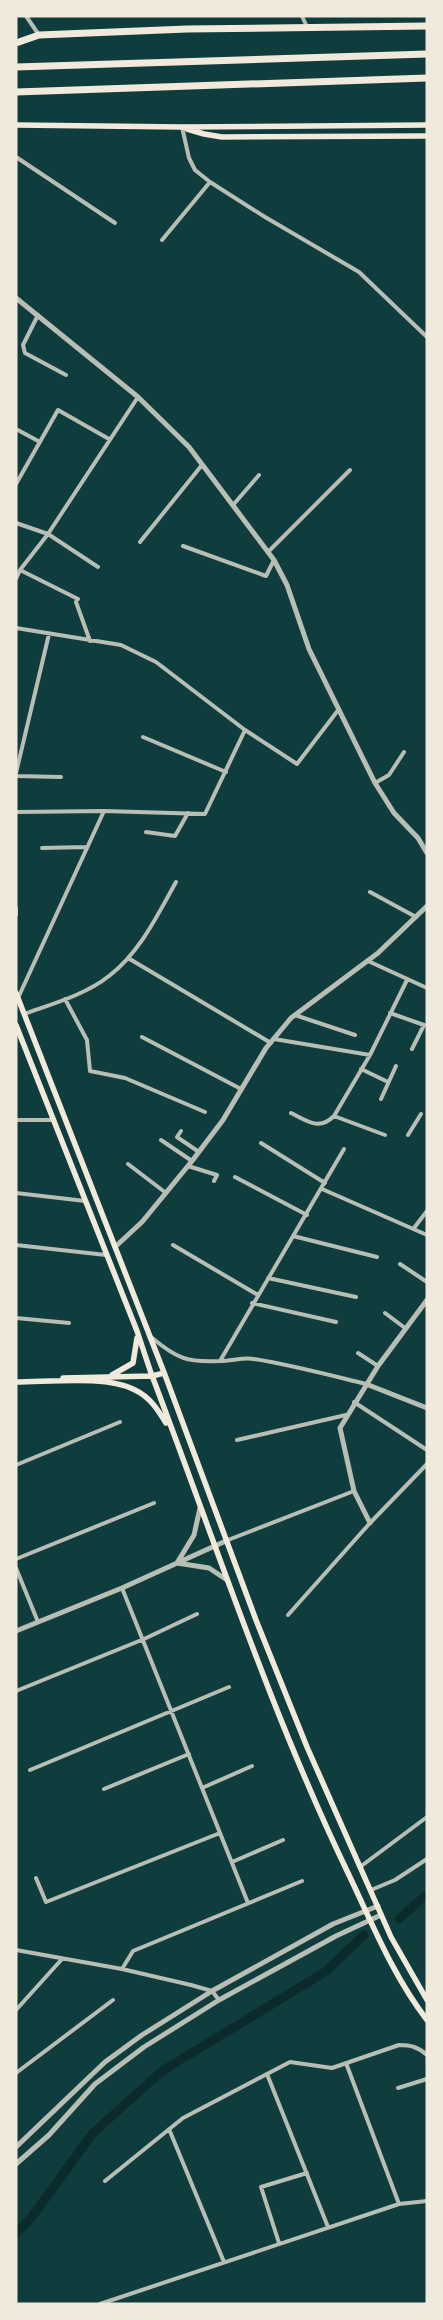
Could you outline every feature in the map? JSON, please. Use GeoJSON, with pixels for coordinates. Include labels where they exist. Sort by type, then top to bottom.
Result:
{"type":"FeatureCollection","features":[{"type":"Feature","properties":{"kind":"highway"},"geometry":{"type":"LineString","coordinates":[[16,43],[39,35],[307,27],[427,26]]}},
{"type":"Feature","properties":{"kind":"highway"},"geometry":{"type":"LineString","coordinates":[[16,67],[427,54]]}},
{"type":"Feature","properties":{"kind":"highway"},"geometry":{"type":"LineString","coordinates":[[16,92],[427,78]]}},
{"type":"Feature","properties":{"kind":"main road"},"geometry":{"type":"LineString","coordinates":[[16,125],[182,127],[427,126]]}},
{"type":"Feature","properties":{"kind":"main road"},"geometry":{"type":"LineString","coordinates":[[182,127],[222,137],[427,136]]}},
{"type":"Feature","properties":{"kind":"main road"},"geometry":{"type":"LineString","coordinates":[[17,996],[228,1540],[256,1620],[304,1738],[382,1915],[408,1970],[427,2000]]}},
{"type":"Feature","properties":{"kind":"main road"},"geometry":{"type":"LineString","coordinates":[[16,1025],[137,1331],[227,1581],[320,1816],[398,1976],[427,2020]]}},
{"type":"Feature","properties":{"kind":"main road"},"geometry":{"type":"LineString","coordinates":[[103,1378],[118,1373],[133,1363],[137,1348],[137,1331]]}},
{"type":"Feature","properties":{"kind":"main road"},"geometry":{"type":"LineString","coordinates":[[16,1380],[152,1376],[164,1373]]}},
{"type":"Feature","properties":{"kind":"main road"},"geometry":{"type":"LineString","coordinates":[[16,1380],[105,1382],[123,1385],[136,1390],[148,1398],[172,1431]]}},
{"type":"Feature","properties":{"kind":"street"},"geometry":{"type":"LineString","coordinates":[[26,16],[39,35]]}},
{"type":"Feature","properties":{"kind":"street"},"geometry":{"type":"LineString","coordinates":[[302,16],[307,27]]}},
{"type":"Feature","properties":{"kind":"street"},"geometry":{"type":"LineString","coordinates":[[182,127],[188,158],[196,170],[210,182],[359,272],[427,337]]}},
{"type":"Feature","properties":{"kind":"street"},"geometry":{"type":"LineString","coordinates":[[16,156],[115,224]]}},
{"type":"Feature","properties":{"kind":"street"},"geometry":{"type":"LineString","coordinates":[[162,240],[210,182]]}},
{"type":"Feature","properties":{"kind":"street"},"geometry":{"type":"LineString","coordinates":[[16,298],[138,397],[189,447],[233,505],[274,560],[287,584],[308,649],[375,783],[394,813],[418,838],[427,844]]}},
{"type":"Feature","properties":{"kind":"street"},"geometry":{"type":"LineString","coordinates":[[38,316],[23,345],[25,353],[66,375]]}},
{"type":"Feature","properties":{"kind":"street"},"geometry":{"type":"LineString","coordinates":[[16,579],[20,570],[48,534],[138,397]]}},
{"type":"Feature","properties":{"kind":"street"},"geometry":{"type":"LineString","coordinates":[[16,484],[58,410],[109,439]]}},
{"type":"Feature","properties":{"kind":"street"},"geometry":{"type":"LineString","coordinates":[[16,429],[40,442]]}},
{"type":"Feature","properties":{"kind":"street"},"geometry":{"type":"LineString","coordinates":[[140,542],[202,465]]}},
{"type":"Feature","properties":{"kind":"street"},"geometry":{"type":"LineString","coordinates":[[268,552],[350,470]]}},
{"type":"Feature","properties":{"kind":"street"},"geometry":{"type":"LineString","coordinates":[[233,505],[259,475]]}},
{"type":"Feature","properties":{"kind":"street"},"geometry":{"type":"LineString","coordinates":[[16,523],[48,534],[98,567]]}},
{"type":"Feature","properties":{"kind":"street"},"geometry":{"type":"LineString","coordinates":[[183,546],[266,576],[274,560]]}},
{"type":"Feature","properties":{"kind":"street"},"geometry":{"type":"LineString","coordinates":[[20,570],[77,601],[90,640]]}},
{"type":"Feature","properties":{"kind":"street"},"geometry":{"type":"LineString","coordinates":[[16,628],[121,645],[156,662],[245,730],[297,764],[339,710]]}},
{"type":"Feature","properties":{"kind":"street"},"geometry":{"type":"LineString","coordinates":[[49,634],[16,775],[62,776]]}},
{"type":"Feature","properties":{"kind":"street"},"geometry":{"type":"LineString","coordinates":[[16,812],[104,811],[206,814],[245,730]]}},
{"type":"Feature","properties":{"kind":"street"},"geometry":{"type":"LineString","coordinates":[[143,737],[226,772]]}},
{"type":"Feature","properties":{"kind":"street"},"geometry":{"type":"LineString","coordinates":[[375,783],[389,775],[404,752]]}},
{"type":"Feature","properties":{"kind":"street"},"geometry":{"type":"LineString","coordinates":[[17,996],[104,811]]}},
{"type":"Feature","properties":{"kind":"street"},"geometry":{"type":"LineString","coordinates":[[146,832],[175,836],[188,813]]}},
{"type":"Feature","properties":{"kind":"street"},"geometry":{"type":"LineString","coordinates":[[418,838],[427,853]]}},
{"type":"Feature","properties":{"kind":"street"},"geometry":{"type":"LineString","coordinates":[[42,848],[87,847]]}},
{"type":"Feature","properties":{"kind":"street"},"geometry":{"type":"LineString","coordinates":[[24,1014],[65,999],[108,977],[128,958],[144,938],[176,882]]}},
{"type":"Feature","properties":{"kind":"street"},"geometry":{"type":"LineString","coordinates":[[370,892],[416,917]]}},
{"type":"Feature","properties":{"kind":"street"},"geometry":{"type":"LineString","coordinates":[[114,1247],[136,1228],[190,1164],[223,1120],[272,1041],[295,1015],[368,961],[427,906]]}},
{"type":"Feature","properties":{"kind":"street"},"geometry":{"type":"LineString","coordinates":[[16,908],[16,915]]}},
{"type":"Feature","properties":{"kind":"street"},"geometry":{"type":"LineString","coordinates":[[128,958],[272,1041],[370,1055]]}},
{"type":"Feature","properties":{"kind":"street"},"geometry":{"type":"LineString","coordinates":[[368,961],[427,988]]}},
{"type":"Feature","properties":{"kind":"street"},"geometry":{"type":"LineString","coordinates":[[291,1113],[313,1125],[328,1122],[334,1116],[370,1055],[407,980]]}},
{"type":"Feature","properties":{"kind":"street"},"geometry":{"type":"LineString","coordinates":[[65,999],[87,1040],[90,1071],[125,1078],[204,1112]]}},
{"type":"Feature","properties":{"kind":"street"},"geometry":{"type":"LineString","coordinates":[[390,1013],[424,1025],[412,1050]]}},
{"type":"Feature","properties":{"kind":"street"},"geometry":{"type":"LineString","coordinates":[[295,1015],[355,1034]]}},
{"type":"Feature","properties":{"kind":"street"},"geometry":{"type":"LineString","coordinates":[[142,1037],[241,1089]]}},
{"type":"Feature","properties":{"kind":"street"},"geometry":{"type":"LineString","coordinates":[[380,1099],[396,1066]]}},
{"type":"Feature","properties":{"kind":"street"},"geometry":{"type":"LineString","coordinates":[[361,1069],[388,1082]]}},
{"type":"Feature","properties":{"kind":"street"},"geometry":{"type":"LineString","coordinates":[[408,1135],[421,1114]]}},
{"type":"Feature","properties":{"kind":"street"},"geometry":{"type":"LineString","coordinates":[[334,1116],[385,1135]]}},
{"type":"Feature","properties":{"kind":"street"},"geometry":{"type":"LineString","coordinates":[[16,1120],[54,1120]]}},
{"type":"Feature","properties":{"kind":"street"},"geometry":{"type":"LineString","coordinates":[[181,1131],[177,1137],[199,1152]]}},
{"type":"Feature","properties":{"kind":"street"},"geometry":{"type":"LineString","coordinates":[[161,1140],[190,1164],[217,1175],[214,1181]]}},
{"type":"Feature","properties":{"kind":"street"},"geometry":{"type":"LineString","coordinates":[[261,1143],[325,1183]]}},
{"type":"Feature","properties":{"kind":"street"},"geometry":{"type":"LineString","coordinates":[[220,1361],[252,1303],[344,1150]]}},
{"type":"Feature","properties":{"kind":"street"},"geometry":{"type":"LineString","coordinates":[[128,1164],[166,1193]]}},
{"type":"Feature","properties":{"kind":"street"},"geometry":{"type":"LineString","coordinates":[[235,1176],[307,1214]]}},
{"type":"Feature","properties":{"kind":"street"},"geometry":{"type":"LineString","coordinates":[[322,1189],[427,1235]]}},
{"type":"Feature","properties":{"kind":"street"},"geometry":{"type":"LineString","coordinates":[[16,1193],[85,1200]]}},
{"type":"Feature","properties":{"kind":"street"},"geometry":{"type":"LineString","coordinates":[[414,1228],[427,1211]]}},
{"type":"Feature","properties":{"kind":"street"},"geometry":{"type":"LineString","coordinates":[[293,1236],[377,1257]]}},
{"type":"Feature","properties":{"kind":"street"},"geometry":{"type":"LineString","coordinates":[[16,1245],[106,1255]]}},
{"type":"Feature","properties":{"kind":"street"},"geometry":{"type":"LineString","coordinates":[[173,1245],[258,1295]]}},
{"type":"Feature","properties":{"kind":"street"},"geometry":{"type":"LineString","coordinates":[[400,1264],[427,1282]]}},
{"type":"Feature","properties":{"kind":"street"},"geometry":{"type":"LineString","coordinates":[[268,1278],[356,1297]]}},
{"type":"Feature","properties":{"kind":"street"},"geometry":{"type":"LineString","coordinates":[[370,1523],[354,1491],[340,1428],[346,1415],[378,1366],[427,1300]]}},
{"type":"Feature","properties":{"kind":"street"},"geometry":{"type":"LineString","coordinates":[[252,1303],[336,1322]]}},
{"type":"Feature","properties":{"kind":"street"},"geometry":{"type":"LineString","coordinates":[[385,1313],[405,1328]]}},
{"type":"Feature","properties":{"kind":"street"},"geometry":{"type":"LineString","coordinates":[[16,1318],[69,1323]]}},
{"type":"Feature","properties":{"kind":"street"},"geometry":{"type":"LineString","coordinates":[[148,1335],[171,1354],[185,1359],[220,1361],[248,1358],[282,1363],[366,1384],[427,1408]]}},
{"type":"Feature","properties":{"kind":"street"},"geometry":{"type":"LineString","coordinates":[[358,1353],[378,1366]]}},
{"type":"Feature","properties":{"kind":"street"},"geometry":{"type":"LineString","coordinates":[[354,1402],[427,1450]]}},
{"type":"Feature","properties":{"kind":"street"},"geometry":{"type":"LineString","coordinates":[[237,1440],[346,1415]]}},
{"type":"Feature","properties":{"kind":"street"},"geometry":{"type":"LineString","coordinates":[[16,1465],[120,1422]]}},
{"type":"Feature","properties":{"kind":"street"},"geometry":{"type":"LineString","coordinates":[[288,1615],[370,1523],[427,1464]]}},
{"type":"Feature","properties":{"kind":"street"},"geometry":{"type":"LineString","coordinates":[[16,1631],[122,1588],[215,1545],[354,1491]]}},
{"type":"Feature","properties":{"kind":"street"},"geometry":{"type":"LineString","coordinates":[[16,1559],[154,1503]]}},
{"type":"Feature","properties":{"kind":"street"},"geometry":{"type":"LineString","coordinates":[[177,1563],[194,1535],[199,1523],[200,1508]]}},
{"type":"Feature","properties":{"kind":"street"},"geometry":{"type":"LineString","coordinates":[[177,1563],[209,1568],[220,1573],[227,1581]]}},
{"type":"Feature","properties":{"kind":"street"},"geometry":{"type":"LineString","coordinates":[[16,1568],[38,1622]]}},
{"type":"Feature","properties":{"kind":"street"},"geometry":{"type":"LineString","coordinates":[[122,1588],[248,1903]]}},
{"type":"Feature","properties":{"kind":"street"},"geometry":{"type":"LineString","coordinates":[[16,1691],[144,1639],[197,1614]]}},
{"type":"Feature","properties":{"kind":"street"},"geometry":{"type":"LineString","coordinates":[[30,1770],[229,1687]]}},
{"type":"Feature","properties":{"kind":"street"},"geometry":{"type":"LineString","coordinates":[[104,1789],[189,1754]]}},
{"type":"Feature","properties":{"kind":"street"},"geometry":{"type":"LineString","coordinates":[[202,1788],[252,1766]]}},
{"type":"Feature","properties":{"kind":"street"},"geometry":{"type":"LineString","coordinates":[[360,1867],[427,1817]]}},
{"type":"Feature","properties":{"kind":"street"},"geometry":{"type":"LineString","coordinates":[[36,1878],[46,1902],[220,1832]]}},
{"type":"Feature","properties":{"kind":"street"},"geometry":{"type":"LineString","coordinates":[[232,1862],[283,1840]]}},
{"type":"Feature","properties":{"kind":"street"},"geometry":{"type":"LineString","coordinates":[[371,1890],[395,1880],[427,1859]]}},
{"type":"Feature","properties":{"kind":"street"},"geometry":{"type":"LineString","coordinates":[[122,1969],[133,1951],[302,1881]]}},
{"type":"Feature","properties":{"kind":"street"},"geometry":{"type":"LineString","coordinates":[[16,2148],[105,2062],[142,2035],[212,1991],[333,1924],[378,1906]]}},
{"type":"Feature","properties":{"kind":"street"},"geometry":{"type":"LineString","coordinates":[[16,2164],[50,2134],[95,2084],[144,2047],[219,2000],[336,1936],[382,1915]]}},
{"type":"Feature","properties":{"kind":"street"},"geometry":{"type":"LineString","coordinates":[[16,1950],[122,1969],[212,1991],[219,2000]]}},
{"type":"Feature","properties":{"kind":"street"},"geometry":{"type":"LineString","coordinates":[[16,2010],[62,1959]]}},
{"type":"Feature","properties":{"kind":"street"},"geometry":{"type":"LineString","coordinates":[[16,2073],[113,2000]]}},
{"type":"Feature","properties":{"kind":"street"},"geometry":{"type":"LineString","coordinates":[[105,2181],[183,2118],[290,2062],[332,2068],[399,2045],[414,2046],[427,2055]]}},
{"type":"Feature","properties":{"kind":"street"},"geometry":{"type":"LineString","coordinates":[[346,2063],[400,2204]]}},
{"type":"Feature","properties":{"kind":"street"},"geometry":{"type":"LineString","coordinates":[[267,2074],[328,2227]]}},
{"type":"Feature","properties":{"kind":"street"},"geometry":{"type":"LineString","coordinates":[[398,2088],[427,2079]]}},
{"type":"Feature","properties":{"kind":"street"},"geometry":{"type":"LineString","coordinates":[[169,2129],[224,2262]]}},
{"type":"Feature","properties":{"kind":"street"},"geometry":{"type":"LineString","coordinates":[[279,2243],[261,2187],[307,2174]]}},
{"type":"Feature","properties":{"kind":"street"},"geometry":{"type":"LineString","coordinates":[[100,2304],[400,2204],[427,2201]]}},
{"type":"Feature","properties":{"kind":"waterway"},"geometry":{"type":"LineString","coordinates":[[399,1919],[427,1894]]}},
{"type":"Feature","properties":{"kind":"waterway"},"geometry":{"type":"LineString","coordinates":[[16,2233],[31,2218],[93,2133],[162,2071],[325,1972],[364,1935]]}}]}
